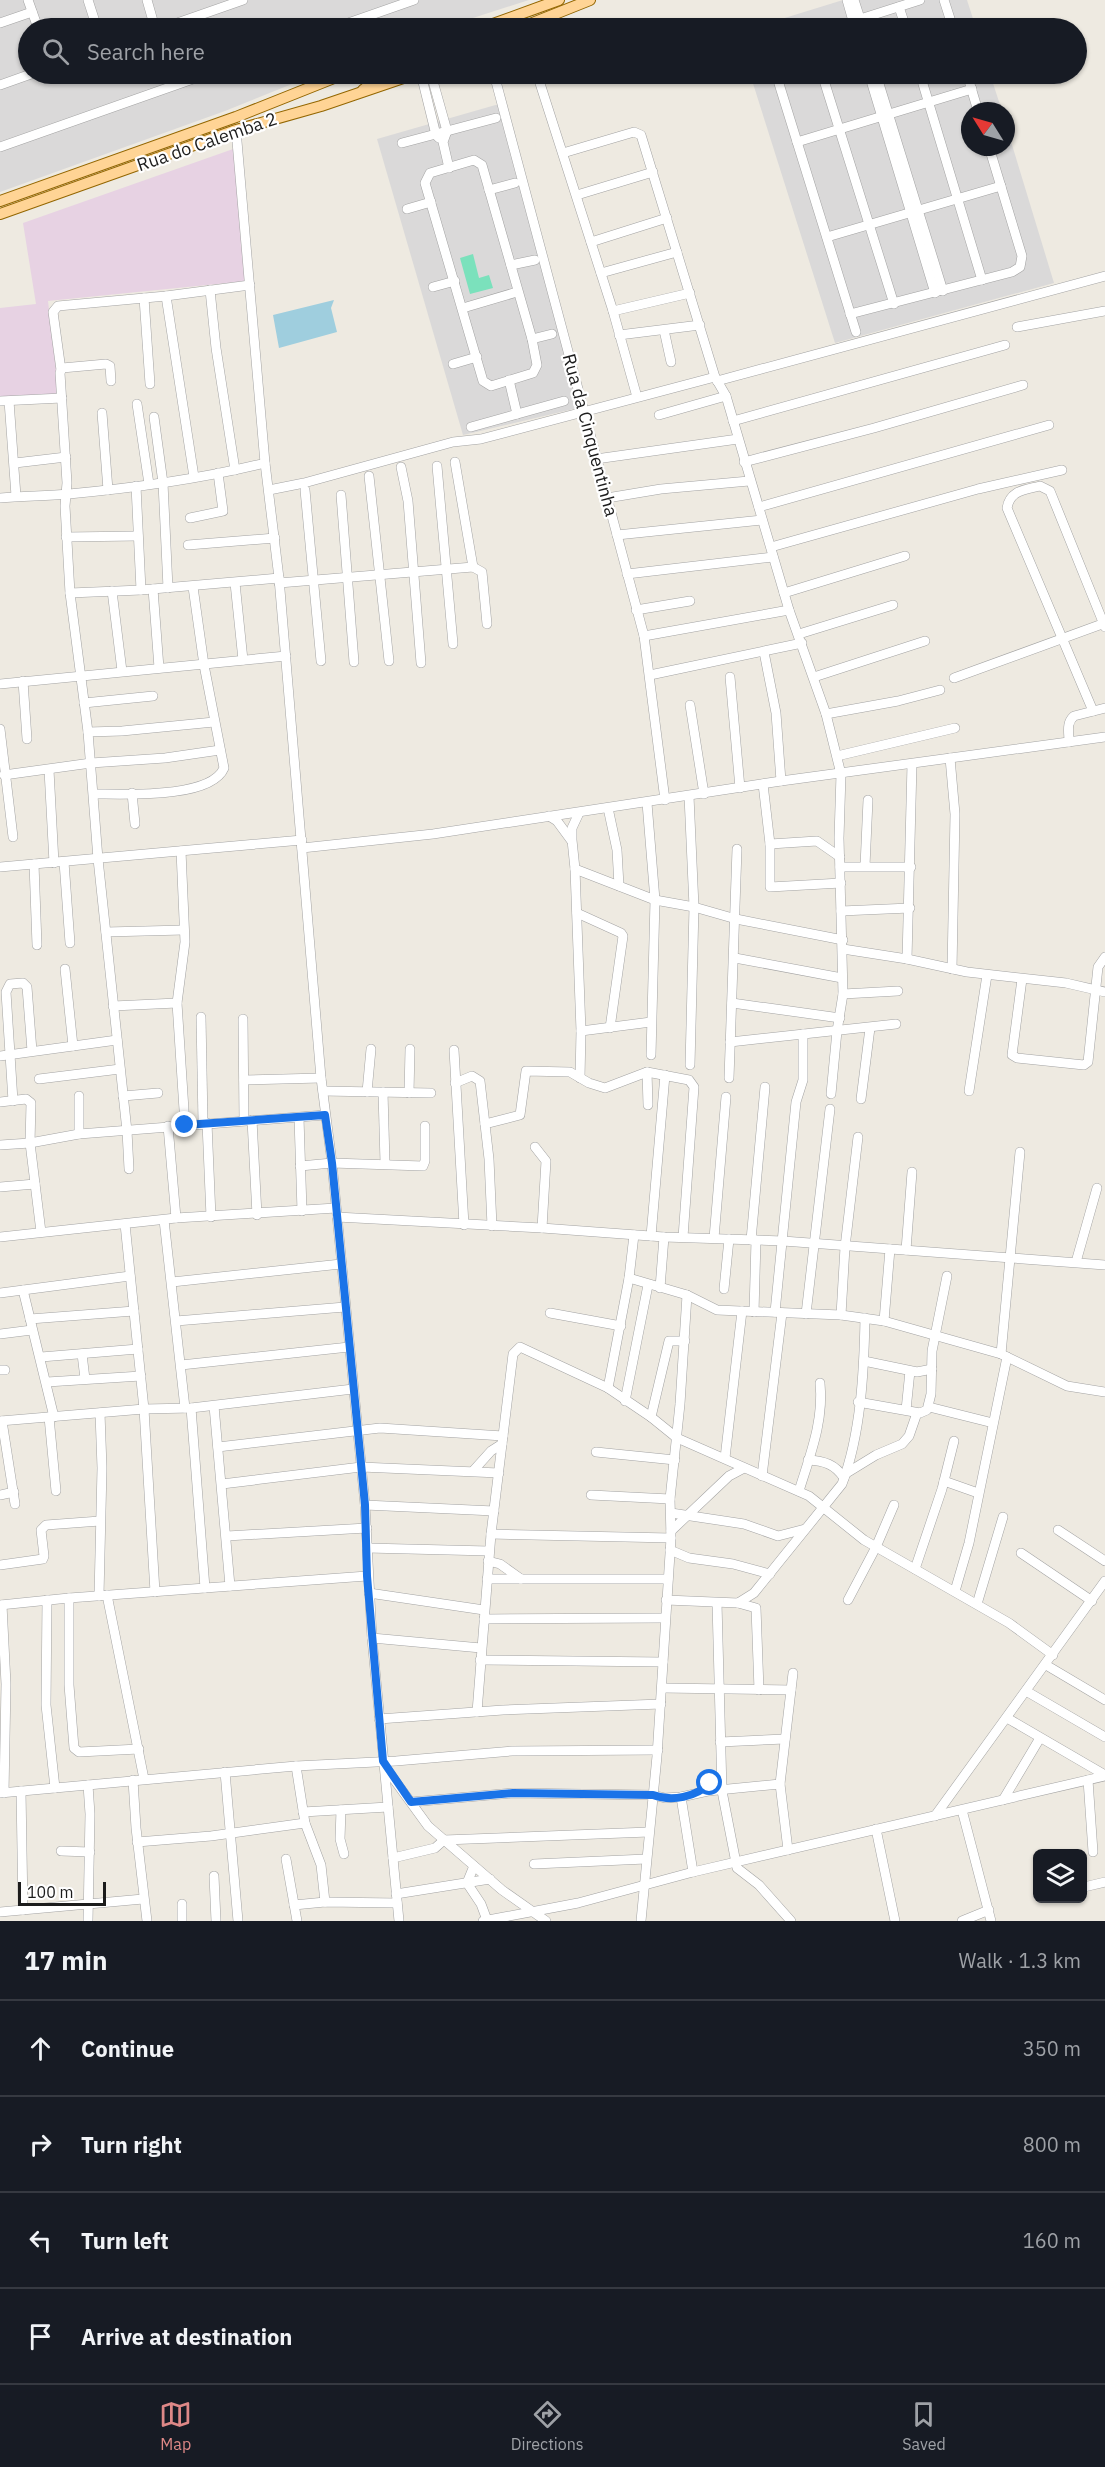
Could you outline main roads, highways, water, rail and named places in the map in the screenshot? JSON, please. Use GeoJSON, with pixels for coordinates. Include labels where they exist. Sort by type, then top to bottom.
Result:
{"type":"FeatureCollection","features":[{"type":"Feature","properties":{"kind":"main road"},"geometry":{"type":"LineString","coordinates":[[510,18],[559,0]]}},
{"type":"Feature","properties":{"kind":"main road"},"geometry":{"type":"LineString","coordinates":[[546,18],[590,0]]}},
{"type":"Feature","properties":{"kind":"main road","name":"Rua do Calemba 2"},"geometry":{"type":"LineString","coordinates":[[0,201],[236,117],[319,84]]}},
{"type":"Feature","properties":{"kind":"main road"},"geometry":{"type":"LineString","coordinates":[[360,92],[370,84]]}},
{"type":"Feature","properties":{"kind":"main road","name":"Rua do Calemba 2"},"geometry":{"type":"LineString","coordinates":[[0,214],[236,130],[385,84]]}},
{"type":"Feature","properties":{"kind":"water"},"geometry":{"type":"Polygon","coordinates":[[[334,300],[331,308],[337,332],[279,348],[273,315],[334,300]]]}}]}
